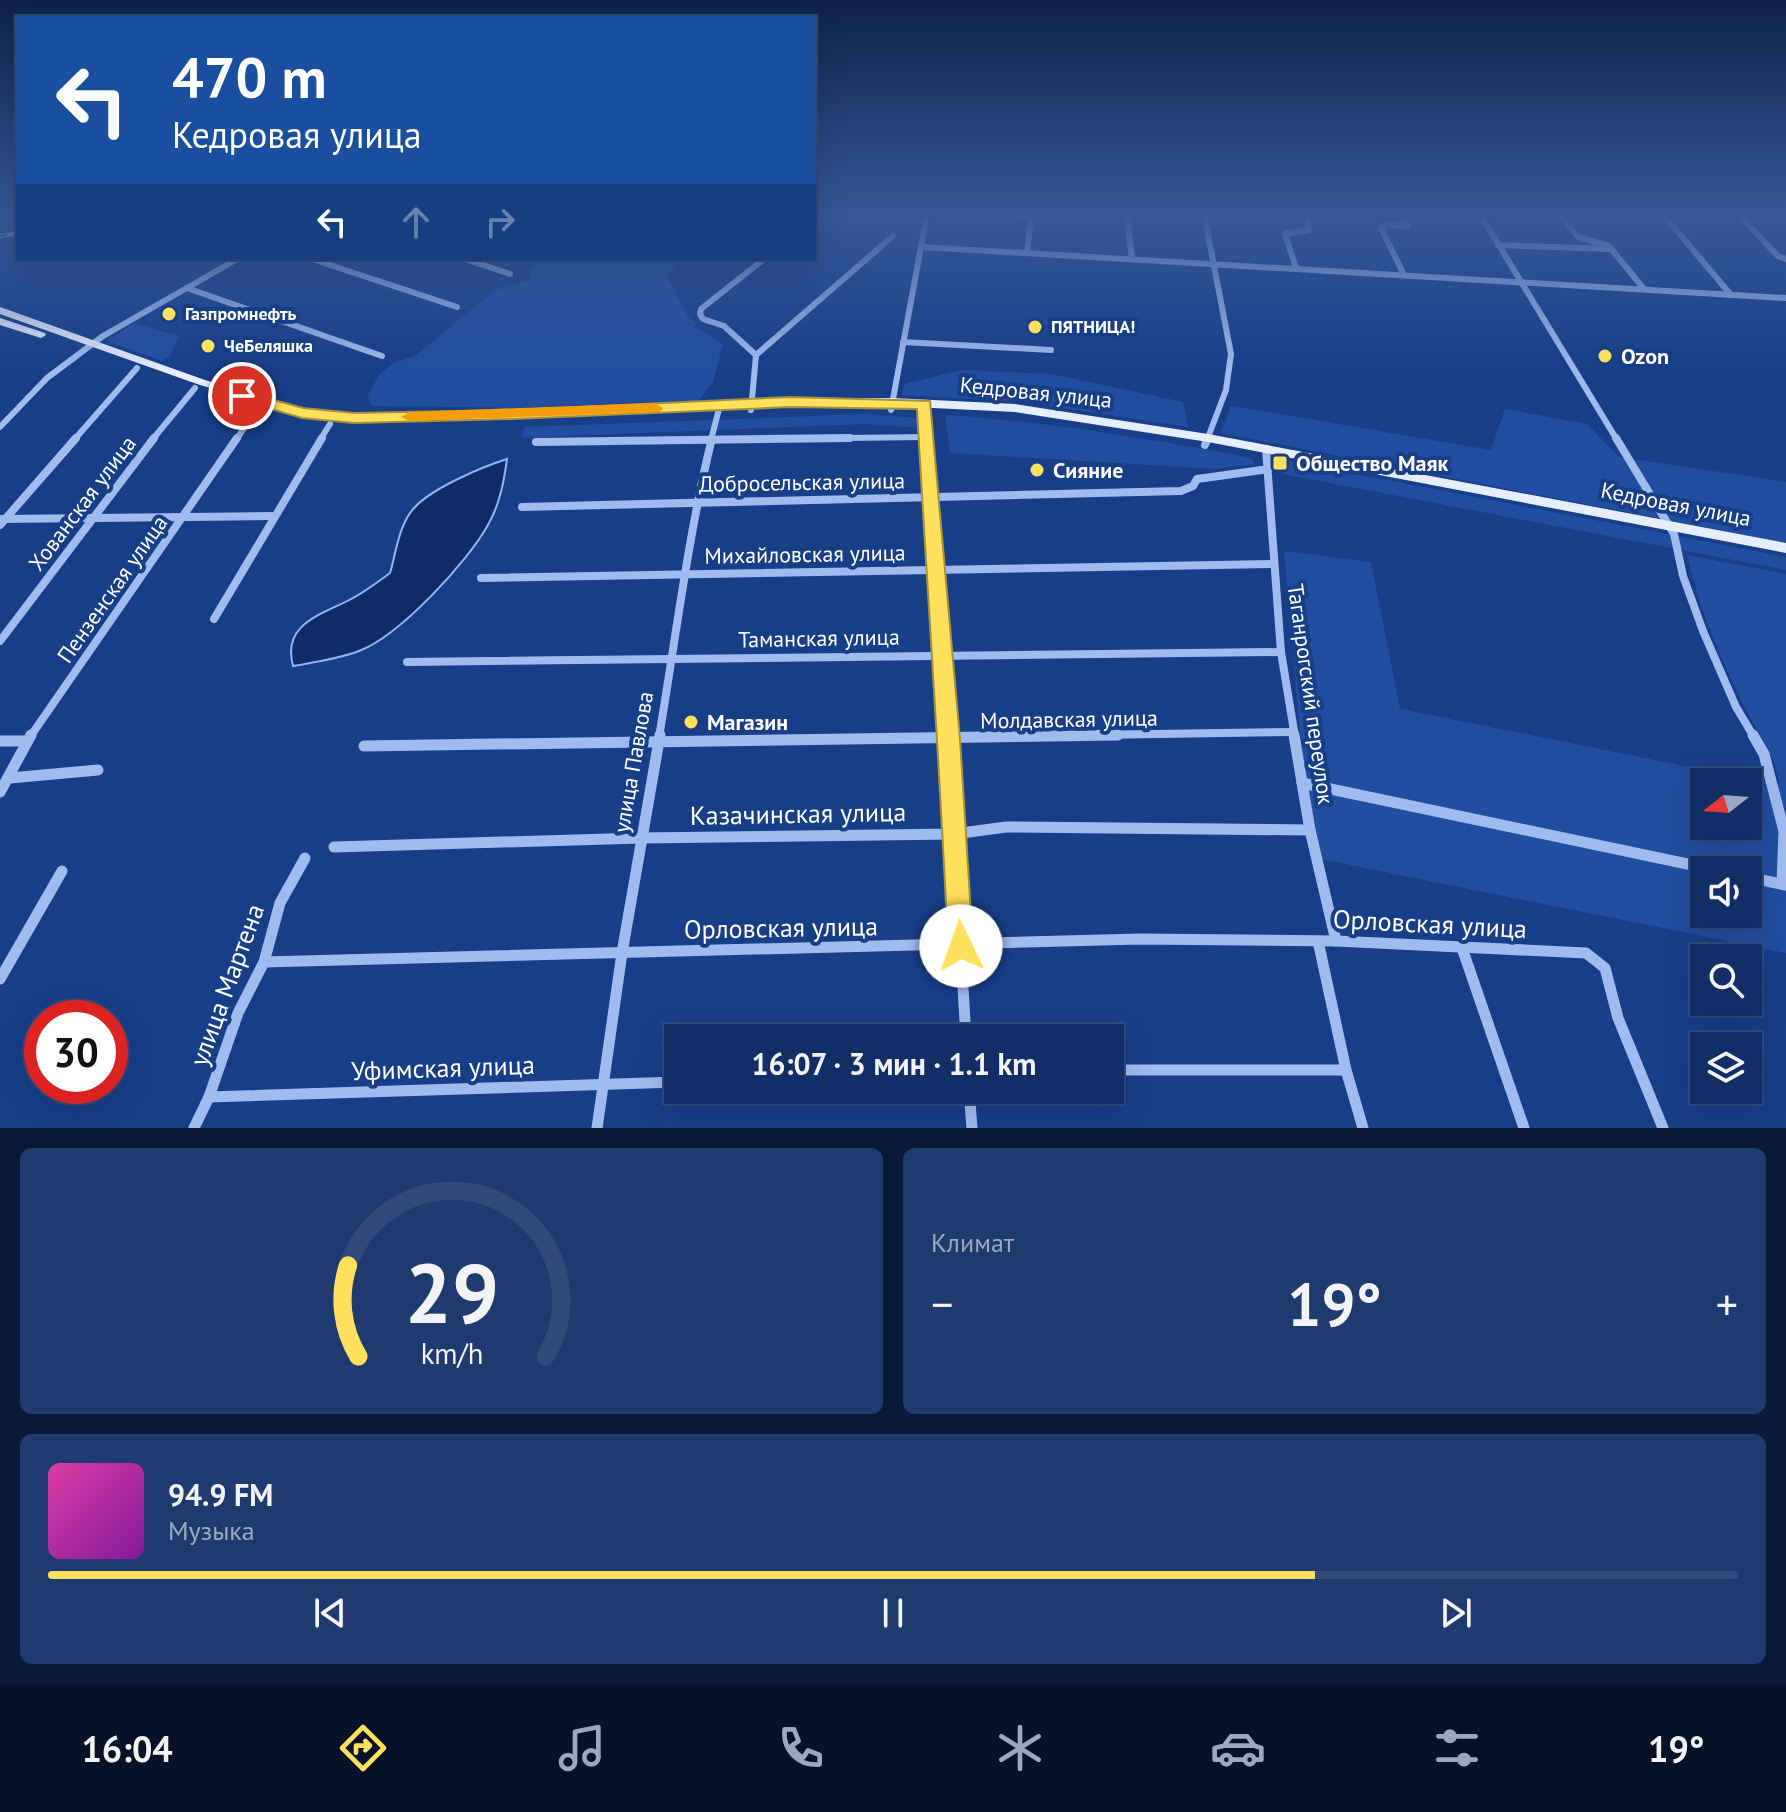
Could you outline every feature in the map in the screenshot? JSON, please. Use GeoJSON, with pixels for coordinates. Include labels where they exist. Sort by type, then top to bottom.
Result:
{"type":"FeatureCollection","features":[{"type":"Feature","properties":{"kind":"main road","name":"Кедровая улица"},"geometry":{"type":"LineString","coordinates":[[0,310],[137,368],[301,421],[330,424],[751,407],[925,408],[1015,416],[1206,441],[1267,458],[1786,548]]}},
{"type":"Feature","properties":{"kind":"main road","name":"Кедровая улица"},"geometry":{"type":"LineString","coordinates":[[0,321],[88,346],[274,407],[335,417],[719,409]]}},
{"type":"Feature","properties":{"kind":"main road","name":"Кедровая улица"},"geometry":{"type":"LineString","coordinates":[[1672,529],[1786,555]]}},
{"type":"Feature","properties":{"kind":"street"},"geometry":{"type":"LineString","coordinates":[[0,427],[47,378],[88,346],[224,267]]}},
{"type":"Feature","properties":{"kind":"street"},"geometry":{"type":"LineString","coordinates":[[335,267],[457,307]]}},
{"type":"Feature","properties":{"kind":"street"},"geometry":{"type":"LineString","coordinates":[[488,267],[510,274]]}},
{"type":"Feature","properties":{"kind":"street"},"geometry":{"type":"LineString","coordinates":[[754,267],[701,309],[700,314],[703,319],[724,326],[756,355]]}},
{"type":"Feature","properties":{"kind":"street"},"geometry":{"type":"LineString","coordinates":[[751,407],[756,355],[858,267]]}},
{"type":"Feature","properties":{"kind":"street"},"geometry":{"type":"LineString","coordinates":[[892,406],[918,267]]}},
{"type":"Feature","properties":{"kind":"street"},"geometry":{"type":"LineString","coordinates":[[1206,441],[1220,412],[1231,377],[1231,354],[1214,267]]}},
{"type":"Feature","properties":{"kind":"street"},"geometry":{"type":"LineString","coordinates":[[1268,267],[1786,298]]}},
{"type":"Feature","properties":{"kind":"street"},"geometry":{"type":"LineString","coordinates":[[1400,267],[1404,275]]}},
{"type":"Feature","properties":{"kind":"street"},"geometry":{"type":"LineString","coordinates":[[1511,267],[1672,529],[1683,576],[1703,631],[1736,707],[1764,754],[1784,831],[1784,884],[1762,880]]}},
{"type":"Feature","properties":{"kind":"street"},"geometry":{"type":"LineString","coordinates":[[1627,267],[1644,289]]}},
{"type":"Feature","properties":{"kind":"street"},"geometry":{"type":"LineString","coordinates":[[1707,267],[1731,295]]}},
{"type":"Feature","properties":{"kind":"street"},"geometry":{"type":"LineString","coordinates":[[187,288],[382,356]]}},
{"type":"Feature","properties":{"kind":"street"},"geometry":{"type":"LineString","coordinates":[[903,342],[1051,350]]}},
{"type":"Feature","properties":{"kind":"street"},"geometry":{"type":"LineString","coordinates":[[2,521],[137,368]]}},
{"type":"Feature","properties":{"kind":"street","name":"Хованская улица"},"geometry":{"type":"LineString","coordinates":[[0,641],[180,403],[195,388]]}},
{"type":"Feature","properties":{"kind":"street"},"geometry":{"type":"LineString","coordinates":[[925,408],[941,653],[950,739],[965,1024]]}},
{"type":"Feature","properties":{"kind":"street","name":"Пензенская улица"},"geometry":{"type":"LineString","coordinates":[[0,792],[27,741],[257,409]]}},
{"type":"Feature","properties":{"kind":"street","name":"улица Павлова"},"geometry":{"type":"LineString","coordinates":[[597,1128],[622,953],[687,575],[696,502],[719,409]]}},
{"type":"Feature","properties":{"kind":"street"},"geometry":{"type":"LineString","coordinates":[[214,619],[330,424]]}},
{"type":"Feature","properties":{"kind":"street"},"geometry":{"type":"LineString","coordinates":[[536,442],[927,437]]}},
{"type":"Feature","properties":{"kind":"street","name":"Добросельская улица"},"geometry":{"type":"LineString","coordinates":[[522,507],[1181,491],[1193,486],[1197,479],[1267,458]]}},
{"type":"Feature","properties":{"kind":"street","name":"Таганрогский переулок"},"geometry":{"type":"LineString","coordinates":[[1267,458],[1281,652],[1310,830],[1336,941]]}},
{"type":"Feature","properties":{"kind":"street"},"geometry":{"type":"LineString","coordinates":[[2,521],[273,516]]}},
{"type":"Feature","properties":{"kind":"street","name":"Михайловская улица"},"geometry":{"type":"LineString","coordinates":[[481,578],[1273,564]]}},
{"type":"Feature","properties":{"kind":"street","name":"Таманская улица"},"geometry":{"type":"LineString","coordinates":[[407,662],[941,653],[1281,652]]}},
{"type":"Feature","properties":{"kind":"street","name":"Молдавская улица"},"geometry":{"type":"LineString","coordinates":[[364,746],[657,738],[950,739],[1294,732]]}},
{"type":"Feature","properties":{"kind":"street"},"geometry":{"type":"LineString","coordinates":[[0,741],[27,741]]}},
{"type":"Feature","properties":{"kind":"street"},"geometry":{"type":"LineString","coordinates":[[10,778],[98,770]]}},
{"type":"Feature","properties":{"kind":"street"},"geometry":{"type":"LineString","coordinates":[[1302,783],[1690,865]]}},
{"type":"Feature","properties":{"kind":"street","name":"Казачинская улица"},"geometry":{"type":"LineString","coordinates":[[334,847],[641,838],[954,834],[1006,827],[1310,830]]}},
{"type":"Feature","properties":{"kind":"street","name":"улица Мартена"},"geometry":{"type":"LineString","coordinates":[[194,1128],[209,1097],[238,1013],[264,962],[280,903],[305,858]]}},
{"type":"Feature","properties":{"kind":"street"},"geometry":{"type":"LineString","coordinates":[[0,979],[62,871]]}},
{"type":"Feature","properties":{"kind":"street","name":"Орловская улица"},"geometry":{"type":"LineString","coordinates":[[264,962],[1139,939],[1336,941],[1586,953],[1605,968],[1618,1018],[1663,1128]]}},
{"type":"Feature","properties":{"kind":"street"},"geometry":{"type":"LineString","coordinates":[[1318,941],[1346,1070],[1363,1128]]}},
{"type":"Feature","properties":{"kind":"street"},"geometry":{"type":"LineString","coordinates":[[1462,948],[1524,1128]]}},
{"type":"Feature","properties":{"kind":"street"},"geometry":{"type":"LineString","coordinates":[[1124,1070],[1346,1070]]}},
{"type":"Feature","properties":{"kind":"street","name":"Уфимская улица"},"geometry":{"type":"LineString","coordinates":[[209,1097],[664,1083]]}},
{"type":"Feature","properties":{"kind":"street"},"geometry":{"type":"LineString","coordinates":[[970,1104],[972,1128]]}},
{"type":"Feature","properties":{"kind":"shaded area"},"geometry":{"type":"Polygon","coordinates":[[[675,267],[666,275],[688,317],[697,323],[695,327],[723,344],[713,382],[697,403],[523,408],[372,406],[367,397],[379,375],[393,363],[415,356],[494,291],[531,279],[528,269],[675,267]]]}},
{"type":"Feature","properties":{"kind":"shaded area"},"geometry":{"type":"Polygon","coordinates":[[[134,323],[179,336],[170,355],[162,361],[107,341],[134,323]]]}},
{"type":"Feature","properties":{"kind":"shaded area"},"geometry":{"type":"Polygon","coordinates":[[[962,370],[1052,374],[1183,402],[1188,427],[1024,402],[901,395],[905,384],[962,370]]]}},
{"type":"Feature","properties":{"kind":"shaded area"},"geometry":{"type":"Polygon","coordinates":[[[1231,406],[1491,450],[1505,409],[1587,424],[1619,457],[1786,482],[1786,543],[1221,433],[1231,406]]]}},
{"type":"Feature","properties":{"kind":"shaded area"},"geometry":{"type":"Polygon","coordinates":[[[866,414],[920,418],[923,428],[865,424],[521,438],[525,427],[866,414]]]}},
{"type":"Feature","properties":{"kind":"shaded area"},"geometry":{"type":"Polygon","coordinates":[[[945,415],[1137,437],[1251,458],[1255,464],[1217,469],[950,453],[945,415]]]}},
{"type":"Feature","properties":{"kind":"shaded area"},"geometry":{"type":"Polygon","coordinates":[[[507,459],[501,492],[489,523],[466,557],[432,596],[375,643],[343,656],[293,666],[291,651],[299,629],[390,573],[401,530],[422,500],[471,473],[507,459]]]}},
{"type":"Feature","properties":{"kind":"shaded area"},"geometry":{"type":"Polygon","coordinates":[[[1283,460],[1786,557],[1786,570],[1283,474],[1283,460]]]}},
{"type":"Feature","properties":{"kind":"shaded area"},"geometry":{"type":"Polygon","coordinates":[[[1284,551],[1371,562],[1400,709],[1694,768],[1690,768],[1690,840],[1762,840],[1762,782],[1779,785],[1770,754],[1744,706],[1711,632],[1687,555],[1786,574],[1786,953],[1762,948],[1762,944],[1741,944],[1311,857],[1284,551]]]}},
{"type":"Feature","properties":{"kind":"slow traffic"},"geometry":{"type":"LineString","coordinates":[[409,417],[655,408]]}},
{"type":"Feature","properties":{"kind":"place","name":"Газпромнефть"},"geometry":{"type":"Point","coordinates":[169,314]}},
{"type":"Feature","properties":{"kind":"place","name":"ПЯТНИЦА!"},"geometry":{"type":"Point","coordinates":[1035,327]}},
{"type":"Feature","properties":{"kind":"place","name":"ЧеБеляшка"},"geometry":{"type":"Point","coordinates":[208,346]}},
{"type":"Feature","properties":{"kind":"place","name":"Ozon"},"geometry":{"type":"Point","coordinates":[1605,356]}},
{"type":"Feature","properties":{"kind":"place","name":"Общество Маяк"},"geometry":{"type":"Point","coordinates":[1280,463]}},
{"type":"Feature","properties":{"kind":"place","name":"Сияние"},"geometry":{"type":"Point","coordinates":[1037,470]}},
{"type":"Feature","properties":{"kind":"place","name":"Магазин"},"geometry":{"type":"Point","coordinates":[691,722]}},
{"type":"Feature","properties":{"kind":"route"},"geometry":{"type":"LineString","coordinates":[[242,396],[302,413],[354,418],[513,415],[790,402],[924,404],[950,739],[961,946]]}}]}
